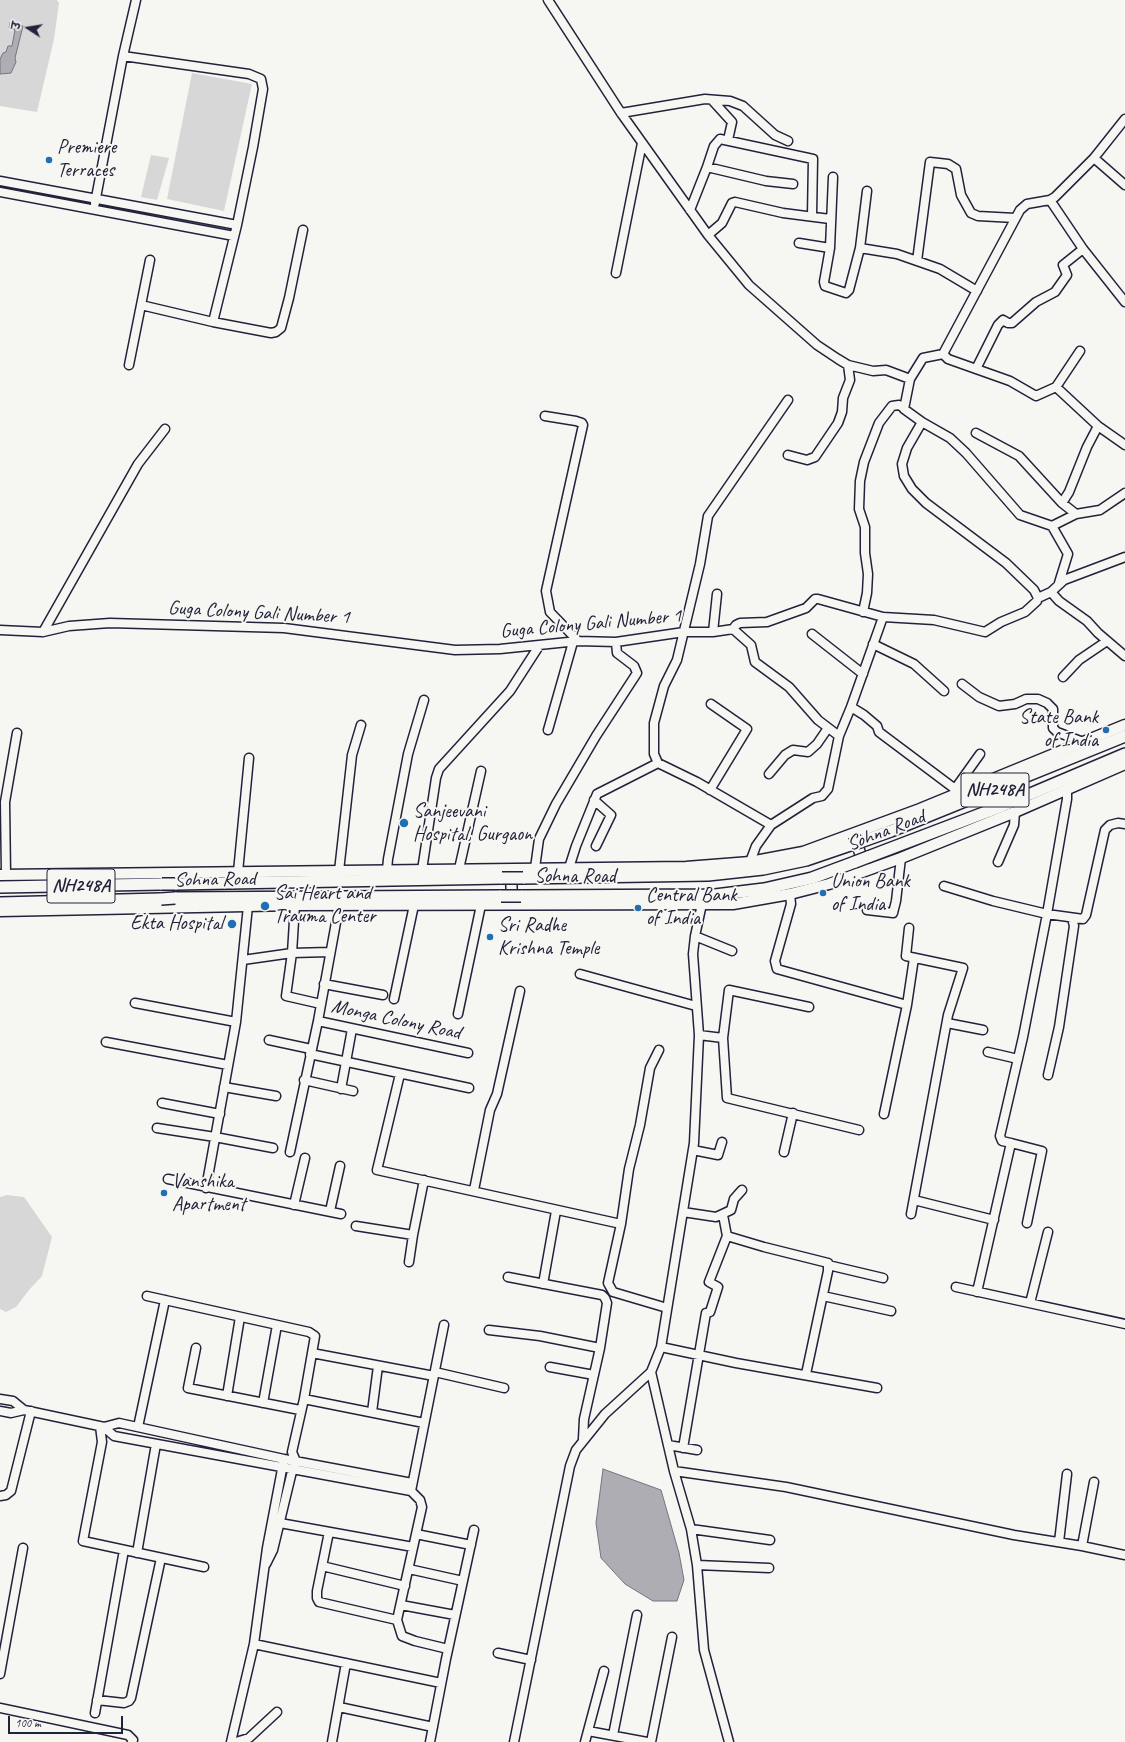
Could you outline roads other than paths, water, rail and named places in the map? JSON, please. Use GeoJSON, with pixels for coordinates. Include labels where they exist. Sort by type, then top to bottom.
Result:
{"type":"FeatureCollection","features":[{"type":"Feature","properties":{"kind":"highway","name":"Sohna Road"},"geometry":{"type":"LineString","coordinates":[[0,887],[708,875],[763,869],[806,860],[891,831],[1125,736]]}},
{"type":"Feature","properties":{"kind":"highway","name":"Sohna Road"},"geometry":{"type":"LineString","coordinates":[[0,903],[164,904],[175,898],[256,896],[722,894],[771,888],[812,878],[856,862],[1002,806],[1125,754]]}},
{"type":"Feature","properties":{"kind":"main road"},"geometry":{"type":"LineString","coordinates":[[3,875],[707,866],[750,862],[803,852],[1125,725]]}},
{"type":"Feature","properties":{"kind":"main road"},"geometry":{"type":"LineString","coordinates":[[0,911],[164,904],[338,906],[733,904],[790,894],[829,884],[901,858],[1015,812],[1125,764]]}},
{"type":"Feature","properties":{"kind":"main road"},"geometry":{"type":"LineString","coordinates":[[854,833],[865,871]]}},
{"type":"Feature","properties":{"kind":"main road"},"geometry":{"type":"LineString","coordinates":[[511,869],[512,905]]}},
{"type":"Feature","properties":{"kind":"main road"},"geometry":{"type":"LineString","coordinates":[[164,904],[169,872]]}},
{"type":"Feature","properties":{"kind":"street"},"geometry":{"type":"LineString","coordinates":[[94,209],[123,56],[136,0]]}},
{"type":"Feature","properties":{"kind":"street"},"geometry":{"type":"LineString","coordinates":[[548,0],[642,143],[708,235],[749,285],[817,345],[848,365],[873,371],[886,370],[910,379]]}},
{"type":"Feature","properties":{"kind":"street"},"geometry":{"type":"LineString","coordinates":[[123,56],[249,74],[261,79],[263,89],[237,225],[213,322]]}},
{"type":"Feature","properties":{"kind":"street"},"geometry":{"type":"LineString","coordinates":[[621,113],[712,100],[740,104],[753,113],[775,135],[788,141]]}},
{"type":"Feature","properties":{"kind":"street"},"geometry":{"type":"LineString","coordinates":[[712,100],[732,122],[728,140]]}},
{"type":"Feature","properties":{"kind":"street"},"geometry":{"type":"LineString","coordinates":[[943,354],[1020,210],[1027,204],[1050,200],[1072,181],[1094,158],[1125,119]]}},
{"type":"Feature","properties":{"kind":"street"},"geometry":{"type":"LineString","coordinates":[[690,210],[716,142],[720,139],[813,159],[812,216]]}},
{"type":"Feature","properties":{"kind":"street"},"geometry":{"type":"LineString","coordinates":[[616,273],[642,143]]}},
{"type":"Feature","properties":{"kind":"street"},"geometry":{"type":"LineString","coordinates":[[1094,158],[1125,185]]}},
{"type":"Feature","properties":{"kind":"street"},"geometry":{"type":"LineString","coordinates":[[917,261],[930,162],[948,164],[956,169],[962,195],[971,213],[978,216],[1015,218]]}},
{"type":"Feature","properties":{"kind":"street"},"geometry":{"type":"LineString","coordinates":[[707,167],[766,181],[793,184]]}},
{"type":"Feature","properties":{"kind":"street"},"geometry":{"type":"LineString","coordinates":[[833,177],[830,219],[830,248],[824,285],[846,293],[850,290],[860,248],[867,192]]}},
{"type":"Feature","properties":{"kind":"street"},"geometry":{"type":"LineString","coordinates":[[0,181],[237,225]]}},
{"type":"Feature","properties":{"kind":"street"},"geometry":{"type":"LineString","coordinates":[[0,192],[234,236]]}},
{"type":"Feature","properties":{"kind":"street"},"geometry":{"type":"LineString","coordinates":[[1050,200],[1083,248],[1125,302]]}},
{"type":"Feature","properties":{"kind":"street"},"geometry":{"type":"LineString","coordinates":[[708,235],[722,223],[732,203],[735,202],[783,213],[830,219]]}},
{"type":"Feature","properties":{"kind":"street"},"geometry":{"type":"LineString","coordinates":[[141,305],[213,322],[271,333],[276,332],[281,328],[303,230]]}},
{"type":"Feature","properties":{"kind":"street"},"geometry":{"type":"LineString","coordinates":[[799,243],[830,248]]}},
{"type":"Feature","properties":{"kind":"street"},"geometry":{"type":"LineString","coordinates":[[860,248],[897,254],[940,269],[977,291]]}},
{"type":"Feature","properties":{"kind":"street"},"geometry":{"type":"LineString","coordinates":[[976,369],[998,325],[1003,320],[1008,323],[1012,323],[1036,302],[1055,292],[1067,275],[1063,265],[1083,248]]}},
{"type":"Feature","properties":{"kind":"street"},"geometry":{"type":"LineString","coordinates":[[129,365],[150,260]]}},
{"type":"Feature","properties":{"kind":"street"},"geometry":{"type":"LineString","coordinates":[[943,354],[948,359],[1010,381],[1035,396],[1056,387],[1080,351]]}},
{"type":"Feature","properties":{"kind":"street"},"geometry":{"type":"LineString","coordinates":[[904,408],[910,379],[923,358],[943,354]]}},
{"type":"Feature","properties":{"kind":"street"},"geometry":{"type":"LineString","coordinates":[[788,455],[807,460],[815,457],[838,422],[842,412],[843,398],[850,380],[848,365]]}},
{"type":"Feature","properties":{"kind":"street"},"geometry":{"type":"LineString","coordinates":[[1056,387],[1098,426],[1125,445]]}},
{"type":"Feature","properties":{"kind":"street"},"geometry":{"type":"LineString","coordinates":[[771,826],[710,790],[658,763],[654,754],[654,723],[664,686],[677,660],[708,516],[788,400]]}},
{"type":"Feature","properties":{"kind":"street"},"geometry":{"type":"LineString","coordinates":[[863,612],[868,593],[868,570],[865,553],[865,527],[859,512],[860,481],[862,468],[879,423],[892,406],[899,405],[922,422],[950,438],[966,453],[1020,514],[1052,526],[1068,554],[1059,583]]}},
{"type":"Feature","properties":{"kind":"street"},"geometry":{"type":"LineString","coordinates":[[545,416],[576,421],[582,423],[583,426],[546,591],[550,612],[576,642],[548,730]]}},
{"type":"Feature","properties":{"kind":"street"},"geometry":{"type":"LineString","coordinates":[[922,422],[907,448],[902,464],[904,476],[912,489],[926,503],[1006,563],[1034,590],[1038,598]]}},
{"type":"Feature","properties":{"kind":"street"},"geometry":{"type":"LineString","coordinates":[[1062,503],[1069,492],[1087,447],[1098,426]]}},
{"type":"Feature","properties":{"kind":"street"},"geometry":{"type":"LineString","coordinates":[[43,632],[138,464],[164,430]]}},
{"type":"Feature","properties":{"kind":"street"},"geometry":{"type":"LineString","coordinates":[[976,433],[1019,456],[1062,503],[1076,514]]}},
{"type":"Feature","properties":{"kind":"street"},"geometry":{"type":"LineString","coordinates":[[1052,526],[1076,514],[1100,510],[1125,493]]}},
{"type":"Feature","properties":{"kind":"street"},"geometry":{"type":"LineString","coordinates":[[1059,583],[1125,557]]}},
{"type":"Feature","properties":{"kind":"street","name":"Guga Colony Gali Number 1"},"geometry":{"type":"LineString","coordinates":[[0,630],[43,632],[70,626],[110,623],[284,628],[455,650],[500,649],[576,642],[616,642],[684,632],[713,632],[733,629],[740,623],[767,622],[806,608],[815,599],[883,617],[934,620],[985,632],[1001,622],[1025,612],[1037,601],[1038,598],[1050,592],[1059,583]]}},
{"type":"Feature","properties":{"kind":"street"},"geometry":{"type":"LineString","coordinates":[[1050,592],[1059,601],[1087,621],[1125,656]]}},
{"type":"Feature","properties":{"kind":"street"},"geometry":{"type":"LineString","coordinates":[[713,632],[717,594]]}},
{"type":"Feature","properties":{"kind":"street"},"geometry":{"type":"LineString","coordinates":[[750,862],[756,846],[771,826],[813,798],[822,796],[828,789],[839,736],[852,707],[883,617]]}},
{"type":"Feature","properties":{"kind":"street"},"geometry":{"type":"LineString","coordinates":[[733,629],[751,645],[755,662],[789,688],[828,728],[839,736]]}},
{"type":"Feature","properties":{"kind":"street"},"geometry":{"type":"LineString","coordinates":[[812,634],[863,674]]}},
{"type":"Feature","properties":{"kind":"street"},"geometry":{"type":"LineString","coordinates":[[1063,677],[1079,660],[1107,641]]}},
{"type":"Feature","properties":{"kind":"street"},"geometry":{"type":"LineString","coordinates":[[535,868],[539,840],[556,804],[596,736],[637,673],[634,666],[617,653],[616,642]]}},
{"type":"Feature","properties":{"kind":"street"},"geometry":{"type":"LineString","coordinates":[[873,644],[914,664],[944,691]]}},
{"type":"Feature","properties":{"kind":"street"},"geometry":{"type":"LineString","coordinates":[[422,870],[436,778],[439,769],[510,690],[539,646]]}},
{"type":"Feature","properties":{"kind":"street"},"geometry":{"type":"LineString","coordinates":[[962,684],[979,697],[999,706],[1015,704],[1026,699],[1038,699],[1047,703],[1053,709],[1053,728],[1057,732],[1083,742]]}},
{"type":"Feature","properties":{"kind":"street"},"geometry":{"type":"LineString","coordinates":[[387,870],[408,754],[424,700]]}},
{"type":"Feature","properties":{"kind":"street"},"geometry":{"type":"LineString","coordinates":[[710,790],[747,729],[711,704]]}},
{"type":"Feature","properties":{"kind":"street"},"geometry":{"type":"LineString","coordinates":[[852,707],[877,726],[879,732],[956,791],[980,754]]}},
{"type":"Feature","properties":{"kind":"street"},"geometry":{"type":"LineString","coordinates":[[339,871],[352,755],[361,725]]}},
{"type":"Feature","properties":{"kind":"street"},"geometry":{"type":"LineString","coordinates":[[769,774],[785,755],[793,750],[808,752],[817,744],[828,728]]}},
{"type":"Feature","properties":{"kind":"street"},"geometry":{"type":"LineString","coordinates":[[3,875],[5,802],[17,733]]}},
{"type":"Feature","properties":{"kind":"street"},"geometry":{"type":"LineString","coordinates":[[238,872],[249,758]]}},
{"type":"Feature","properties":{"kind":"street"},"geometry":{"type":"LineString","coordinates":[[570,868],[576,846],[597,794],[658,763]]}},
{"type":"Feature","properties":{"kind":"street"},"geometry":{"type":"LineString","coordinates":[[459,869],[481,771]]}},
{"type":"Feature","properties":{"kind":"street"},"geometry":{"type":"LineString","coordinates":[[1027,1223],[1042,1151],[1002,1141],[1000,1136],[1018,1059],[1047,914],[1067,799],[1067,788]]}},
{"type":"Feature","properties":{"kind":"street"},"geometry":{"type":"LineString","coordinates":[[594,800],[611,815],[596,846]]}},
{"type":"Feature","properties":{"kind":"street"},"geometry":{"type":"LineString","coordinates":[[998,862],[1014,826],[1015,812]]}},
{"type":"Feature","properties":{"kind":"street"},"geometry":{"type":"LineString","coordinates":[[944,886],[993,901],[1047,914],[1083,919],[1086,915],[1105,830],[1110,825],[1118,823],[1125,824]]}},
{"type":"Feature","properties":{"kind":"street"},"geometry":{"type":"LineString","coordinates":[[867,910],[893,913],[896,901],[901,858]]}},
{"type":"Feature","properties":{"kind":"street"},"geometry":{"type":"LineString","coordinates":[[790,894],[791,904],[775,961],[777,969],[907,1005]]}},
{"type":"Feature","properties":{"kind":"street"},"geometry":{"type":"LineString","coordinates":[[514,1742],[570,1466],[576,1450],[583,1439],[615,1404],[651,1372],[661,1347],[693,1150],[700,1035],[696,1006],[694,964],[695,936],[702,904]]}},
{"type":"Feature","properties":{"kind":"street"},"geometry":{"type":"LineString","coordinates":[[295,905],[292,953],[286,996],[321,1004]]}},
{"type":"Feature","properties":{"kind":"street"},"geometry":{"type":"LineString","coordinates":[[394,999],[414,905]]}},
{"type":"Feature","properties":{"kind":"street"},"geometry":{"type":"LineString","coordinates":[[458,1014],[481,905]]}},
{"type":"Feature","properties":{"kind":"street"},"geometry":{"type":"LineString","coordinates":[[206,1188],[236,1022],[248,906]]}},
{"type":"Feature","properties":{"kind":"street","name":"Monga Colony Road"},"geometry":{"type":"LineString","coordinates":[[290,1152],[304,1080],[318,1021],[338,906]]}},
{"type":"Feature","properties":{"kind":"street"},"geometry":{"type":"LineString","coordinates":[[1048,1075],[1059,1027],[1074,926],[1072,918]]}},
{"type":"Feature","properties":{"kind":"street"},"geometry":{"type":"LineString","coordinates":[[909,928],[906,956],[963,968],[946,1023],[911,1214]]}},
{"type":"Feature","properties":{"kind":"street"},"geometry":{"type":"LineString","coordinates":[[695,936],[732,951]]}},
{"type":"Feature","properties":{"kind":"street"},"geometry":{"type":"LineString","coordinates":[[243,960],[292,953],[329,952]]}},
{"type":"Feature","properties":{"kind":"street"},"geometry":{"type":"LineString","coordinates":[[884,1114],[907,1005],[914,958]]}},
{"type":"Feature","properties":{"kind":"street"},"geometry":{"type":"LineString","coordinates":[[580,974],[696,1006]]}},
{"type":"Feature","properties":{"kind":"street"},"geometry":{"type":"LineString","coordinates":[[324,984],[383,995]]}},
{"type":"Feature","properties":{"kind":"street"},"geometry":{"type":"LineString","coordinates":[[809,1007],[729,990],[723,1038],[727,1099],[793,1113],[859,1130]]}},
{"type":"Feature","properties":{"kind":"street"},"geometry":{"type":"LineString","coordinates":[[474,1190],[490,1110],[498,1087],[520,991]]}},
{"type":"Feature","properties":{"kind":"street"},"geometry":{"type":"LineString","coordinates":[[135,1003],[236,1022]]}},
{"type":"Feature","properties":{"kind":"street","name":"Monga Colony Road"},"geometry":{"type":"LineString","coordinates":[[318,1021],[468,1053]]}},
{"type":"Feature","properties":{"kind":"street"},"geometry":{"type":"LineString","coordinates":[[946,1023],[983,1030]]}},
{"type":"Feature","properties":{"kind":"street"},"geometry":{"type":"LineString","coordinates":[[341,1088],[352,1029]]}},
{"type":"Feature","properties":{"kind":"street"},"geometry":{"type":"LineString","coordinates":[[700,1035],[723,1038]]}},
{"type":"Feature","properties":{"kind":"street"},"geometry":{"type":"LineString","coordinates":[[269,1040],[346,1062],[469,1088]]}},
{"type":"Feature","properties":{"kind":"street"},"geometry":{"type":"LineString","coordinates":[[106,1042],[228,1065]]}},
{"type":"Feature","properties":{"kind":"street"},"geometry":{"type":"LineString","coordinates":[[659,1050],[650,1068],[640,1125],[629,1169],[621,1224],[609,1278],[609,1286],[613,1292],[667,1308]]}},
{"type":"Feature","properties":{"kind":"street"},"geometry":{"type":"LineString","coordinates":[[988,1052],[1018,1059]]}},
{"type":"Feature","properties":{"kind":"street"},"geometry":{"type":"LineString","coordinates":[[400,1074],[377,1170],[474,1190],[556,1211],[621,1224]]}},
{"type":"Feature","properties":{"kind":"street"},"geometry":{"type":"LineString","coordinates":[[304,1080],[353,1091]]}},
{"type":"Feature","properties":{"kind":"street"},"geometry":{"type":"LineString","coordinates":[[224,1087],[276,1096]]}},
{"type":"Feature","properties":{"kind":"street"},"geometry":{"type":"LineString","coordinates":[[162,1103],[220,1114]]}},
{"type":"Feature","properties":{"kind":"street"},"geometry":{"type":"LineString","coordinates":[[784,1152],[793,1113]]}},
{"type":"Feature","properties":{"kind":"street"},"geometry":{"type":"LineString","coordinates":[[157,1128],[273,1148]]}},
{"type":"Feature","properties":{"kind":"street"},"geometry":{"type":"LineString","coordinates":[[693,1150],[718,1155],[722,1142]]}},
{"type":"Feature","properties":{"kind":"street"},"geometry":{"type":"LineString","coordinates":[[977,1292],[1011,1143]]}},
{"type":"Feature","properties":{"kind":"street"},"geometry":{"type":"LineString","coordinates":[[294,1204],[305,1158]]}},
{"type":"Feature","properties":{"kind":"street"},"geometry":{"type":"LineString","coordinates":[[330,1211],[340,1166]]}},
{"type":"Feature","properties":{"kind":"street"},"geometry":{"type":"LineString","coordinates":[[168,1179],[206,1188],[340,1214]]}},
{"type":"Feature","properties":{"kind":"street"},"geometry":{"type":"LineString","coordinates":[[409,1262],[412,1235],[424,1180]]}},
{"type":"Feature","properties":{"kind":"street"},"geometry":{"type":"LineString","coordinates":[[683,1212],[716,1218],[731,1210],[734,1199],[742,1190]]}},
{"type":"Feature","properties":{"kind":"street"},"geometry":{"type":"LineString","coordinates":[[914,1200],[994,1220]]}},
{"type":"Feature","properties":{"kind":"street"},"geometry":{"type":"LineString","coordinates":[[543,1284],[556,1211]]}},
{"type":"Feature","properties":{"kind":"street"},"geometry":{"type":"LineString","coordinates":[[683,1448],[706,1313],[710,1312],[718,1287],[709,1282],[728,1236],[723,1215]]}},
{"type":"Feature","properties":{"kind":"street"},"geometry":{"type":"LineString","coordinates":[[356,1226],[412,1235]]}},
{"type":"Feature","properties":{"kind":"street"},"geometry":{"type":"LineString","coordinates":[[1030,1304],[1048,1232]]}},
{"type":"Feature","properties":{"kind":"street"},"geometry":{"type":"LineString","coordinates":[[728,1236],[764,1247],[827,1261],[828,1265],[823,1296],[806,1374]]}},
{"type":"Feature","properties":{"kind":"street"},"geometry":{"type":"LineString","coordinates":[[828,1265],[883,1278]]}},
{"type":"Feature","properties":{"kind":"street"},"geometry":{"type":"LineString","coordinates":[[508,1277],[602,1295],[605,1298],[607,1303],[600,1348],[584,1419],[583,1439]]}},
{"type":"Feature","properties":{"kind":"street"},"geometry":{"type":"LineString","coordinates":[[956,1287],[1125,1324]]}},
{"type":"Feature","properties":{"kind":"street"},"geometry":{"type":"LineString","coordinates":[[147,1296],[309,1332],[315,1336],[304,1399],[300,1410],[293,1470],[273,1550],[266,1564]]}},
{"type":"Feature","properties":{"kind":"street"},"geometry":{"type":"LineString","coordinates":[[823,1296],[891,1311]]}},
{"type":"Feature","properties":{"kind":"street"},"geometry":{"type":"LineString","coordinates":[[138,1427],[165,1300]]}},
{"type":"Feature","properties":{"kind":"street"},"geometry":{"type":"LineString","coordinates":[[227,1396],[240,1317]]}},
{"type":"Feature","properties":{"kind":"street"},"geometry":{"type":"LineString","coordinates":[[263,1403],[277,1325]]}},
{"type":"Feature","properties":{"kind":"street"},"geometry":{"type":"LineString","coordinates":[[444,1325],[412,1487],[421,1502],[409,1569],[397,1620],[402,1636],[415,1641],[448,1649]]}},
{"type":"Feature","properties":{"kind":"street"},"geometry":{"type":"LineString","coordinates":[[489,1330],[540,1336],[600,1348]]}},
{"type":"Feature","properties":{"kind":"street"},"geometry":{"type":"LineString","coordinates":[[661,1347],[699,1356],[806,1374],[877,1388]]}},
{"type":"Feature","properties":{"kind":"street"},"geometry":{"type":"LineString","coordinates":[[196,1348],[188,1388],[300,1410]]}},
{"type":"Feature","properties":{"kind":"street"},"geometry":{"type":"LineString","coordinates":[[312,1353],[378,1366],[434,1374],[504,1388]]}},
{"type":"Feature","properties":{"kind":"street"},"geometry":{"type":"LineString","coordinates":[[372,1412],[378,1366]]}},
{"type":"Feature","properties":{"kind":"street"},"geometry":{"type":"LineString","coordinates":[[550,1366],[594,1375]]}},
{"type":"Feature","properties":{"kind":"street"},"geometry":{"type":"LineString","coordinates":[[651,1372],[674,1471],[691,1529],[697,1565],[704,1650],[729,1742]]}},
{"type":"Feature","properties":{"kind":"street"},"geometry":{"type":"LineString","coordinates":[[0,1399],[13,1400],[27,1410],[102,1427],[114,1436],[293,1470],[412,1487]]}},
{"type":"Feature","properties":{"kind":"street"},"geometry":{"type":"LineString","coordinates":[[304,1399],[424,1423]]}},
{"type":"Feature","properties":{"kind":"street"},"geometry":{"type":"LineString","coordinates":[[0,1411],[11,1413],[27,1410]]}},
{"type":"Feature","properties":{"kind":"street"},"geometry":{"type":"LineString","coordinates":[[0,1496],[6,1495],[11,1491],[27,1410]]}},
{"type":"Feature","properties":{"kind":"street"},"geometry":{"type":"LineString","coordinates":[[102,1427],[119,1423],[284,1458],[294,1456],[412,1487]]}},
{"type":"Feature","properties":{"kind":"street"},"geometry":{"type":"LineString","coordinates":[[102,1427],[101,1446],[84,1541],[204,1567]]}},
{"type":"Feature","properties":{"kind":"street"},"geometry":{"type":"LineString","coordinates":[[136,1553],[156,1444]]}},
{"type":"Feature","properties":{"kind":"street"},"geometry":{"type":"LineString","coordinates":[[668,1445],[697,1450]]}},
{"type":"Feature","properties":{"kind":"street"},"geometry":{"type":"LineString","coordinates":[[231,1742],[254,1644],[267,1548],[284,1458]]}},
{"type":"Feature","properties":{"kind":"street"},"geometry":{"type":"LineString","coordinates":[[674,1471],[786,1487],[1014,1535],[1082,1546],[1125,1555]]}},
{"type":"Feature","properties":{"kind":"street"},"geometry":{"type":"LineString","coordinates":[[1059,1542],[1067,1474]]}},
{"type":"Feature","properties":{"kind":"street"},"geometry":{"type":"LineString","coordinates":[[1082,1546],[1094,1482]]}},
{"type":"Feature","properties":{"kind":"street"},"geometry":{"type":"LineString","coordinates":[[280,1523],[413,1547]]}},
{"type":"Feature","properties":{"kind":"street"},"geometry":{"type":"LineString","coordinates":[[691,1529],[770,1540]]}},
{"type":"Feature","properties":{"kind":"street"},"geometry":{"type":"LineString","coordinates":[[430,1742],[455,1615],[474,1530]]}},
{"type":"Feature","properties":{"kind":"street"},"geometry":{"type":"LineString","coordinates":[[330,1532],[316,1591],[319,1602],[397,1620]]}},
{"type":"Feature","properties":{"kind":"street"},"geometry":{"type":"LineString","coordinates":[[416,1534],[471,1545]]}},
{"type":"Feature","properties":{"kind":"street"},"geometry":{"type":"LineString","coordinates":[[0,1674],[23,1548]]}},
{"type":"Feature","properties":{"kind":"street"},"geometry":{"type":"LineString","coordinates":[[95,1713],[124,1550]]}},
{"type":"Feature","properties":{"kind":"street"},"geometry":{"type":"LineString","coordinates":[[97,1700],[124,1703],[129,1701],[131,1698],[161,1558]]}},
{"type":"Feature","properties":{"kind":"street"},"geometry":{"type":"LineString","coordinates":[[697,1565],[769,1568]]}},
{"type":"Feature","properties":{"kind":"street"},"geometry":{"type":"LineString","coordinates":[[322,1566],[405,1586]]}},
{"type":"Feature","properties":{"kind":"street"},"geometry":{"type":"LineString","coordinates":[[409,1569],[463,1581]]}},
{"type":"Feature","properties":{"kind":"street"},"geometry":{"type":"LineString","coordinates":[[401,1605],[455,1615]]}},
{"type":"Feature","properties":{"kind":"street"},"geometry":{"type":"LineString","coordinates":[[613,1736],[637,1615]]}},
{"type":"Feature","properties":{"kind":"street"},"geometry":{"type":"LineString","coordinates":[[651,1742],[672,1637]]}},
{"type":"Feature","properties":{"kind":"street"},"geometry":{"type":"LineString","coordinates":[[254,1644],[441,1683]]}},
{"type":"Feature","properties":{"kind":"street"},"geometry":{"type":"LineString","coordinates":[[498,1653],[531,1660]]}},
{"type":"Feature","properties":{"kind":"street"},"geometry":{"type":"LineString","coordinates":[[332,1742],[346,1663]]}},
{"type":"Feature","properties":{"kind":"street"},"geometry":{"type":"LineString","coordinates":[[585,1742],[604,1671]]}},
{"type":"Feature","properties":{"kind":"street"},"geometry":{"type":"LineString","coordinates":[[339,1707],[433,1727]]}},
{"type":"Feature","properties":{"kind":"street"},"geometry":{"type":"LineString","coordinates":[[0,1708],[128,1735],[133,1740],[132,1742]]}},
{"type":"Feature","properties":{"kind":"street"},"geometry":{"type":"LineString","coordinates":[[236,1742],[249,1738],[277,1712]]}},
{"type":"Feature","properties":{"kind":"street"},"geometry":{"type":"LineString","coordinates":[[588,1731],[647,1742]]}},
{"type":"Feature","properties":{"kind":"place","name":"Premiere Terraces"},"geometry":{"type":"Point","coordinates":[49,160]}},
{"type":"Feature","properties":{"kind":"place","name":"State Bank of India"},"geometry":{"type":"Point","coordinates":[1106,730]}},
{"type":"Feature","properties":{"kind":"place","name":"Sanjeevani Hospital, Gurgaon"},"geometry":{"type":"Point","coordinates":[404,823]}},
{"type":"Feature","properties":{"kind":"place","name":"Union Bank of India"},"geometry":{"type":"Point","coordinates":[823,893]}},
{"type":"Feature","properties":{"kind":"place","name":"Sai Heart and Trauma Center"},"geometry":{"type":"Point","coordinates":[265,906]}},
{"type":"Feature","properties":{"kind":"place","name":"Central Bank of India"},"geometry":{"type":"Point","coordinates":[638,908]}},
{"type":"Feature","properties":{"kind":"place","name":"Ekta Hospital"},"geometry":{"type":"Point","coordinates":[232,924]}},
{"type":"Feature","properties":{"kind":"place","name":"Sri Radhe Krishna Temple"},"geometry":{"type":"Point","coordinates":[490,937]}},
{"type":"Feature","properties":{"kind":"place","name":"Vanshika Apartment"},"geometry":{"type":"Point","coordinates":[164,1193]}}]}
